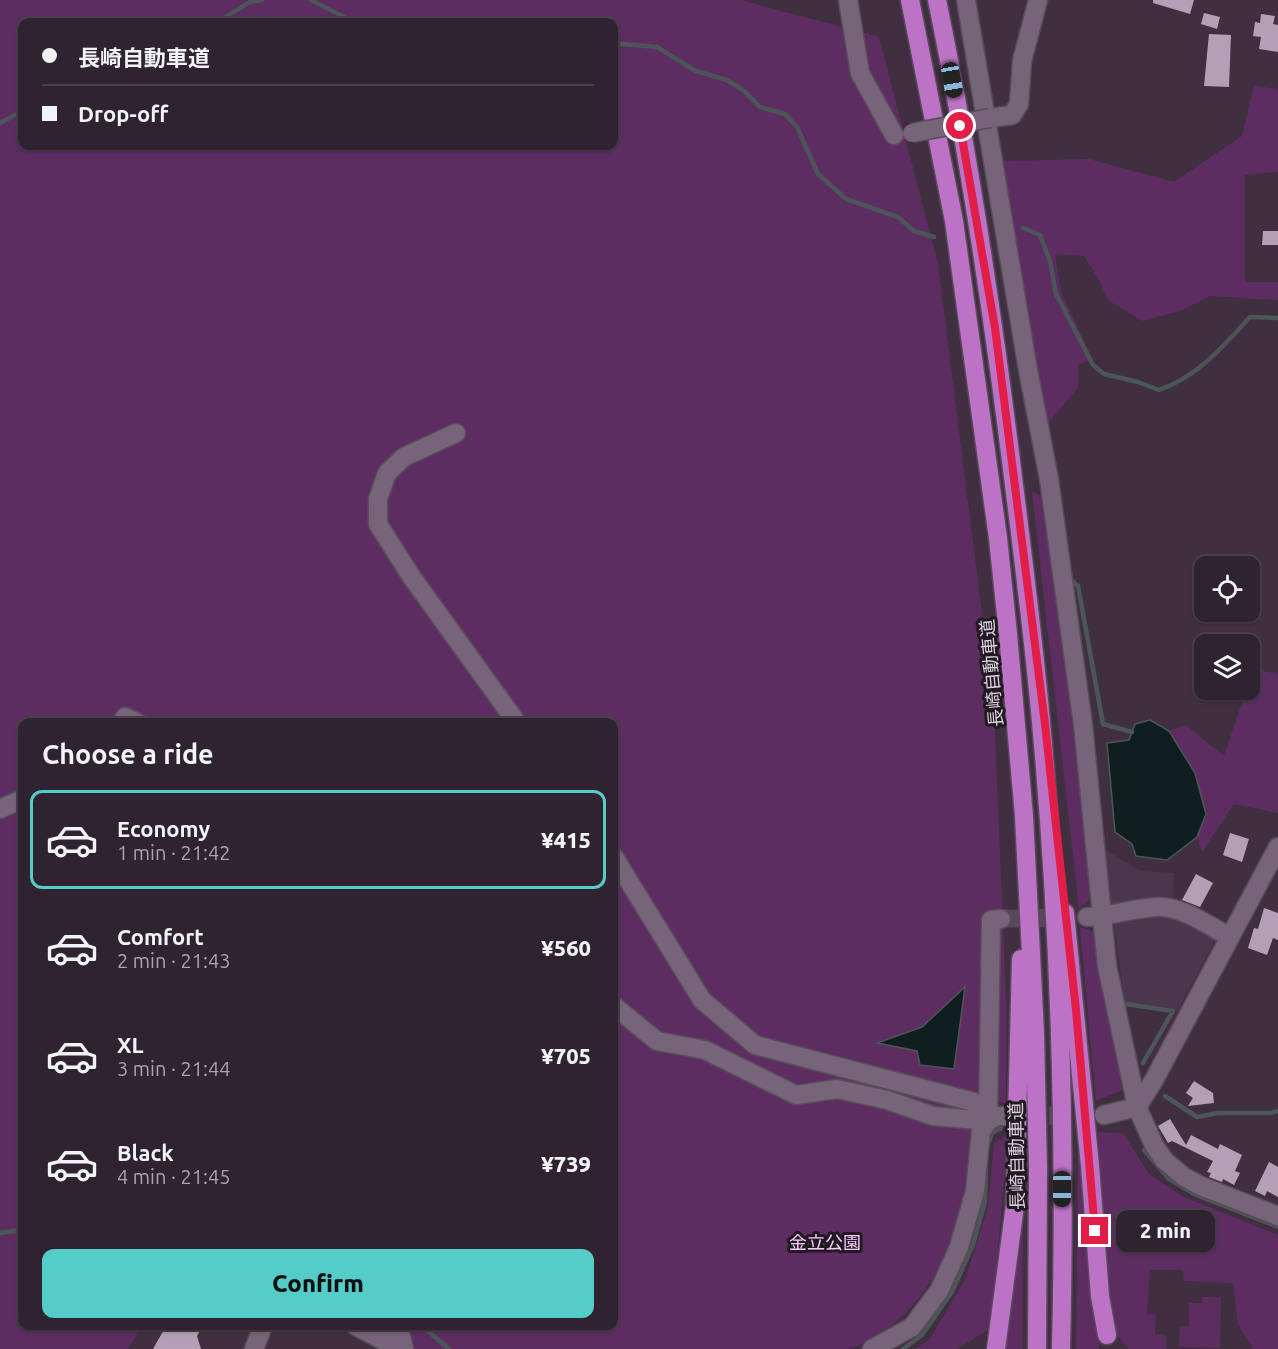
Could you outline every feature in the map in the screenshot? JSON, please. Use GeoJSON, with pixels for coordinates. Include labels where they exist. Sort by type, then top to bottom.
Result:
{"type":"FeatureCollection","features":[{"type":"Feature","properties":{"kind":"highway","name":"長崎自動車道"},"geometry":{"type":"LineString","coordinates":[[910,0],[958,244],[998,538],[1024,816],[1035,1032],[1038,1170],[1037,1349]]}},
{"type":"Feature","properties":{"kind":"highway"},"geometry":{"type":"LineString","coordinates":[[937,0],[949,57],[995,328],[1042,724],[1054,900],[1062,1168],[1061,1349]]}},
{"type":"Feature","properties":{"kind":"highway"},"geometry":{"type":"LineString","coordinates":[[1032,631],[1045,724],[1073,986],[1100,1296],[1107,1335]]}},
{"type":"Feature","properties":{"kind":"highway"},"geometry":{"type":"LineString","coordinates":[[993,1347],[1015,1205],[1024,816]]}},
{"type":"Feature","properties":{"kind":"street"},"geometry":{"type":"LineString","coordinates":[[848,0],[860,74],[894,135]]}},
{"type":"Feature","properties":{"kind":"street"},"geometry":{"type":"LineString","coordinates":[[966,0],[1028,370],[1049,479],[1083,725],[1094,917],[1107,966],[1137,1107],[1154,1145],[1164,1160],[1184,1176],[1201,1186],[1278,1216]]}},
{"type":"Feature","properties":{"kind":"street"},"geometry":{"type":"LineString","coordinates":[[912,133],[1012,115],[1019,104],[1022,61],[1038,0]]}},
{"type":"Feature","properties":{"kind":"street"},"geometry":{"type":"LineString","coordinates":[[456,433],[404,457],[387,473],[378,498],[378,524],[411,576],[513,718]]}},
{"type":"Feature","properties":{"kind":"street"},"geometry":{"type":"LineString","coordinates":[[0,809],[18,801]]}},
{"type":"Feature","properties":{"kind":"street"},"geometry":{"type":"LineString","coordinates":[[1104,1115],[1137,1107],[1173,1047],[1278,847]]}},
{"type":"Feature","properties":{"kind":"street"},"geometry":{"type":"LineString","coordinates":[[618,863],[702,1000],[755,1045],[974,1102],[987,1121]]}},
{"type":"Feature","properties":{"kind":"street"},"geometry":{"type":"LineString","coordinates":[[1094,917],[1160,907],[1179,910],[1230,937]]}},
{"type":"Feature","properties":{"kind":"street"},"geometry":{"type":"LineString","coordinates":[[872,1349],[912,1327],[939,1291],[959,1247],[975,1191],[981,1131],[987,1121],[991,920],[1001,919]]}},
{"type":"Feature","properties":{"kind":"street"},"geometry":{"type":"LineString","coordinates":[[618,1009],[657,1041],[705,1050],[796,1095],[837,1089],[887,1100],[933,1116],[987,1121],[998,1116],[1008,1116]]}},
{"type":"Feature","properties":{"kind":"street"},"geometry":{"type":"LineString","coordinates":[[254,1349],[261,1330]]}},
{"type":"Feature","properties":{"kind":"street"},"geometry":{"type":"LineString","coordinates":[[363,1330],[399,1349]]}},
{"type":"Feature","properties":{"kind":"street"},"geometry":{"type":"LineString","coordinates":[[396,1330],[404,1349]]}},
{"type":"Feature","properties":{"kind":"shaded area"},"geometry":{"type":"Polygon","coordinates":[[[1150,720],[1169,731],[1195,773],[1206,814],[1197,837],[1167,860],[1136,856],[1132,844],[1115,832],[1107,743],[1129,740],[1135,724],[1150,720]]]}},
{"type":"Feature","properties":{"kind":"shaded area"},"geometry":{"type":"Polygon","coordinates":[[[1104,849],[1141,871],[1174,873],[1173,911],[1219,933],[1177,1011],[1125,1004],[1104,849]]]}},
{"type":"Feature","properties":{"kind":"shaded area"},"geometry":{"type":"Polygon","coordinates":[[[965,987],[954,1069],[920,1065],[917,1051],[877,1043],[922,1027],[965,987]]]}},
{"type":"Feature","properties":{"kind":"green space","name":"金立公園"},"geometry":{"type":"Polygon","coordinates":[[[0,0],[741,0],[879,37],[938,264],[994,710],[1006,1001],[1006,1104],[980,1095],[973,1117],[969,1186],[963,1211],[943,1261],[913,1305],[894,1324],[872,1339],[848,1349],[408,1349],[413,1344],[404,1330],[618,1330],[618,718],[18,718],[18,1330],[139,1330],[128,1349],[0,1349],[0,0]]]}},
{"type":"Feature","properties":{"kind":"green space"},"geometry":{"type":"Polygon","coordinates":[[[1254,85],[1278,90],[1278,172],[1245,175],[1245,282],[1278,282],[1278,300],[1210,296],[1183,310],[1143,321],[1109,301],[1084,256],[1055,254],[1061,292],[1093,360],[1078,364],[1078,387],[1046,426],[1001,161],[1089,159],[1174,182],[1242,136],[1254,85]]]}},
{"type":"Feature","properties":{"kind":"green space"},"geometry":{"type":"Polygon","coordinates":[[[1032,492],[1046,497],[1092,897],[1079,908],[1032,492]]]}},
{"type":"Feature","properties":{"kind":"green space"},"geometry":{"type":"Polygon","coordinates":[[[1260,670],[1278,674],[1278,813],[1234,804],[1202,852],[1197,837],[1206,814],[1195,773],[1169,731],[1186,725],[1224,756],[1243,700],[1260,700],[1260,670]]]}},
{"type":"Feature","properties":{"kind":"green space"},"geometry":{"type":"Polygon","coordinates":[[[1080,927],[1098,933],[1122,1090],[1096,1101],[1080,927]]]}},
{"type":"Feature","properties":{"kind":"green space"},"geometry":{"type":"Polygon","coordinates":[[[1098,1132],[1123,1133],[1149,1174],[1184,1197],[1278,1235],[1278,1349],[1253,1349],[1238,1324],[1233,1283],[1184,1281],[1183,1270],[1150,1270],[1147,1314],[1156,1315],[1155,1334],[1166,1336],[1166,1349],[1129,1349],[1115,1333],[1109,1320],[1098,1132]]]}},
{"type":"Feature","properties":{"kind":"green space"},"geometry":{"type":"Polygon","coordinates":[[[1008,1135],[991,1328],[957,1349],[916,1349],[930,1339],[966,1278],[988,1207],[994,1143],[1008,1135]]]}},
{"type":"Feature","properties":{"kind":"green space"},"geometry":{"type":"Polygon","coordinates":[[[1078,1139],[1098,1319],[1099,1349],[1076,1349],[1078,1139]]]}},
{"type":"Feature","properties":{"kind":"green space"},"geometry":{"type":"Polygon","coordinates":[[[1023,1203],[1022,1349],[1005,1349],[1023,1203]]]}},
{"type":"Feature","properties":{"kind":"green space"},"geometry":{"type":"Polygon","coordinates":[[[1202,1297],[1221,1297],[1220,1348],[1179,1347],[1180,1326],[1189,1326],[1189,1303],[1202,1303],[1202,1297]]]}},
{"type":"Feature","properties":{"kind":"building"},"geometry":{"type":"Polygon","coordinates":[[[1153,0],[1194,0],[1190,14],[1153,3],[1153,0]]]}},
{"type":"Feature","properties":{"kind":"building"},"geometry":{"type":"Polygon","coordinates":[[[1204,13],[1220,17],[1217,29],[1201,24],[1204,13]]]}},
{"type":"Feature","properties":{"kind":"building"},"geometry":{"type":"Polygon","coordinates":[[[1261,14],[1275,16],[1273,24],[1278,25],[1278,52],[1259,49],[1261,37],[1253,36],[1255,22],[1260,23],[1261,14]]]}},
{"type":"Feature","properties":{"kind":"building"},"geometry":{"type":"Polygon","coordinates":[[[1209,34],[1231,35],[1229,87],[1204,86],[1209,34]]]}},
{"type":"Feature","properties":{"kind":"building"},"geometry":{"type":"Polygon","coordinates":[[[1263,231],[1278,231],[1278,245],[1262,245],[1263,231]]]}},
{"type":"Feature","properties":{"kind":"building"},"geometry":{"type":"Polygon","coordinates":[[[1230,833],[1249,839],[1242,862],[1223,855],[1230,833]]]}},
{"type":"Feature","properties":{"kind":"building"},"geometry":{"type":"Polygon","coordinates":[[[1196,874],[1213,883],[1200,907],[1182,900],[1196,874]]]}},
{"type":"Feature","properties":{"kind":"building"},"geometry":{"type":"Polygon","coordinates":[[[1264,908],[1278,913],[1278,940],[1273,938],[1267,955],[1248,948],[1254,928],[1258,929],[1264,908]]]}},
{"type":"Feature","properties":{"kind":"building"},"geometry":{"type":"Polygon","coordinates":[[[1194,1081],[1213,1093],[1214,1103],[1188,1106],[1193,1098],[1186,1093],[1194,1081]]]}},
{"type":"Feature","properties":{"kind":"building"},"geometry":{"type":"Polygon","coordinates":[[[1170,1119],[1186,1145],[1191,1135],[1218,1149],[1220,1144],[1242,1155],[1235,1171],[1240,1173],[1234,1185],[1223,1179],[1222,1182],[1209,1177],[1211,1173],[1207,1172],[1213,1161],[1172,1141],[1168,1143],[1158,1126],[1170,1119]]]}},
{"type":"Feature","properties":{"kind":"building"},"geometry":{"type":"Polygon","coordinates":[[[1269,1162],[1278,1167],[1278,1197],[1267,1191],[1265,1196],[1255,1191],[1269,1162]]]}},
{"type":"Feature","properties":{"kind":"building"},"geometry":{"type":"Polygon","coordinates":[[[164,1330],[201,1330],[197,1336],[201,1349],[153,1349],[164,1330]]]}},
{"type":"Feature","properties":{"kind":"waterway"},"geometry":{"type":"LineString","coordinates":[[224,18],[250,2],[262,0]]}},
{"type":"Feature","properties":{"kind":"waterway"},"geometry":{"type":"LineString","coordinates":[[311,0],[346,18]]}},
{"type":"Feature","properties":{"kind":"waterway"},"geometry":{"type":"LineString","coordinates":[[618,44],[657,47],[696,71],[727,80],[744,91],[760,107],[785,114],[797,127],[818,174],[846,199],[898,217],[914,231],[934,237]]}},
{"type":"Feature","properties":{"kind":"waterway"},"geometry":{"type":"LineString","coordinates":[[0,123],[18,113]]}},
{"type":"Feature","properties":{"kind":"waterway"},"geometry":{"type":"LineString","coordinates":[[1023,228],[1040,235],[1050,261],[1056,294],[1093,365],[1104,374],[1138,382],[1159,390],[1198,369],[1250,317],[1278,318]]}},
{"type":"Feature","properties":{"kind":"waterway"},"geometry":{"type":"LineString","coordinates":[[1069,579],[1078,586],[1103,724],[1132,732]]}},
{"type":"Feature","properties":{"kind":"waterway"},"geometry":{"type":"LineString","coordinates":[[1125,1004],[1173,1011],[1143,1063]]}},
{"type":"Feature","properties":{"kind":"waterway"},"geometry":{"type":"LineString","coordinates":[[1165,1096],[1197,1117],[1218,1113],[1278,1111]]}},
{"type":"Feature","properties":{"kind":"waterway"},"geometry":{"type":"LineString","coordinates":[[987,1147],[992,1133],[1001,1128]]}},
{"type":"Feature","properties":{"kind":"waterway"},"geometry":{"type":"LineString","coordinates":[[1144,1150],[1169,1179],[1196,1195],[1278,1227]]}},
{"type":"Feature","properties":{"kind":"waterway"},"geometry":{"type":"LineString","coordinates":[[903,1349],[922,1335],[952,1292],[973,1245],[985,1202],[986,1167]]}},
{"type":"Feature","properties":{"kind":"waterway"},"geometry":{"type":"LineString","coordinates":[[0,1233],[18,1231]]}},
{"type":"Feature","properties":{"kind":"waterway"},"geometry":{"type":"LineString","coordinates":[[427,1330],[449,1349]]}},
{"type":"Feature","properties":{"kind":"tunnel"},"geometry":{"type":"LineString","coordinates":[[1001,919],[1087,917]]}},
{"type":"Feature","properties":{"kind":"tunnel"},"geometry":{"type":"LineString","coordinates":[[1022,1116],[1104,1115]]}},
{"type":"Feature","properties":{"kind":"route"},"geometry":{"type":"LineString","coordinates":[[960,126],[995,328],[1045,724],[1076,1010],[1095,1231]]}}]}
